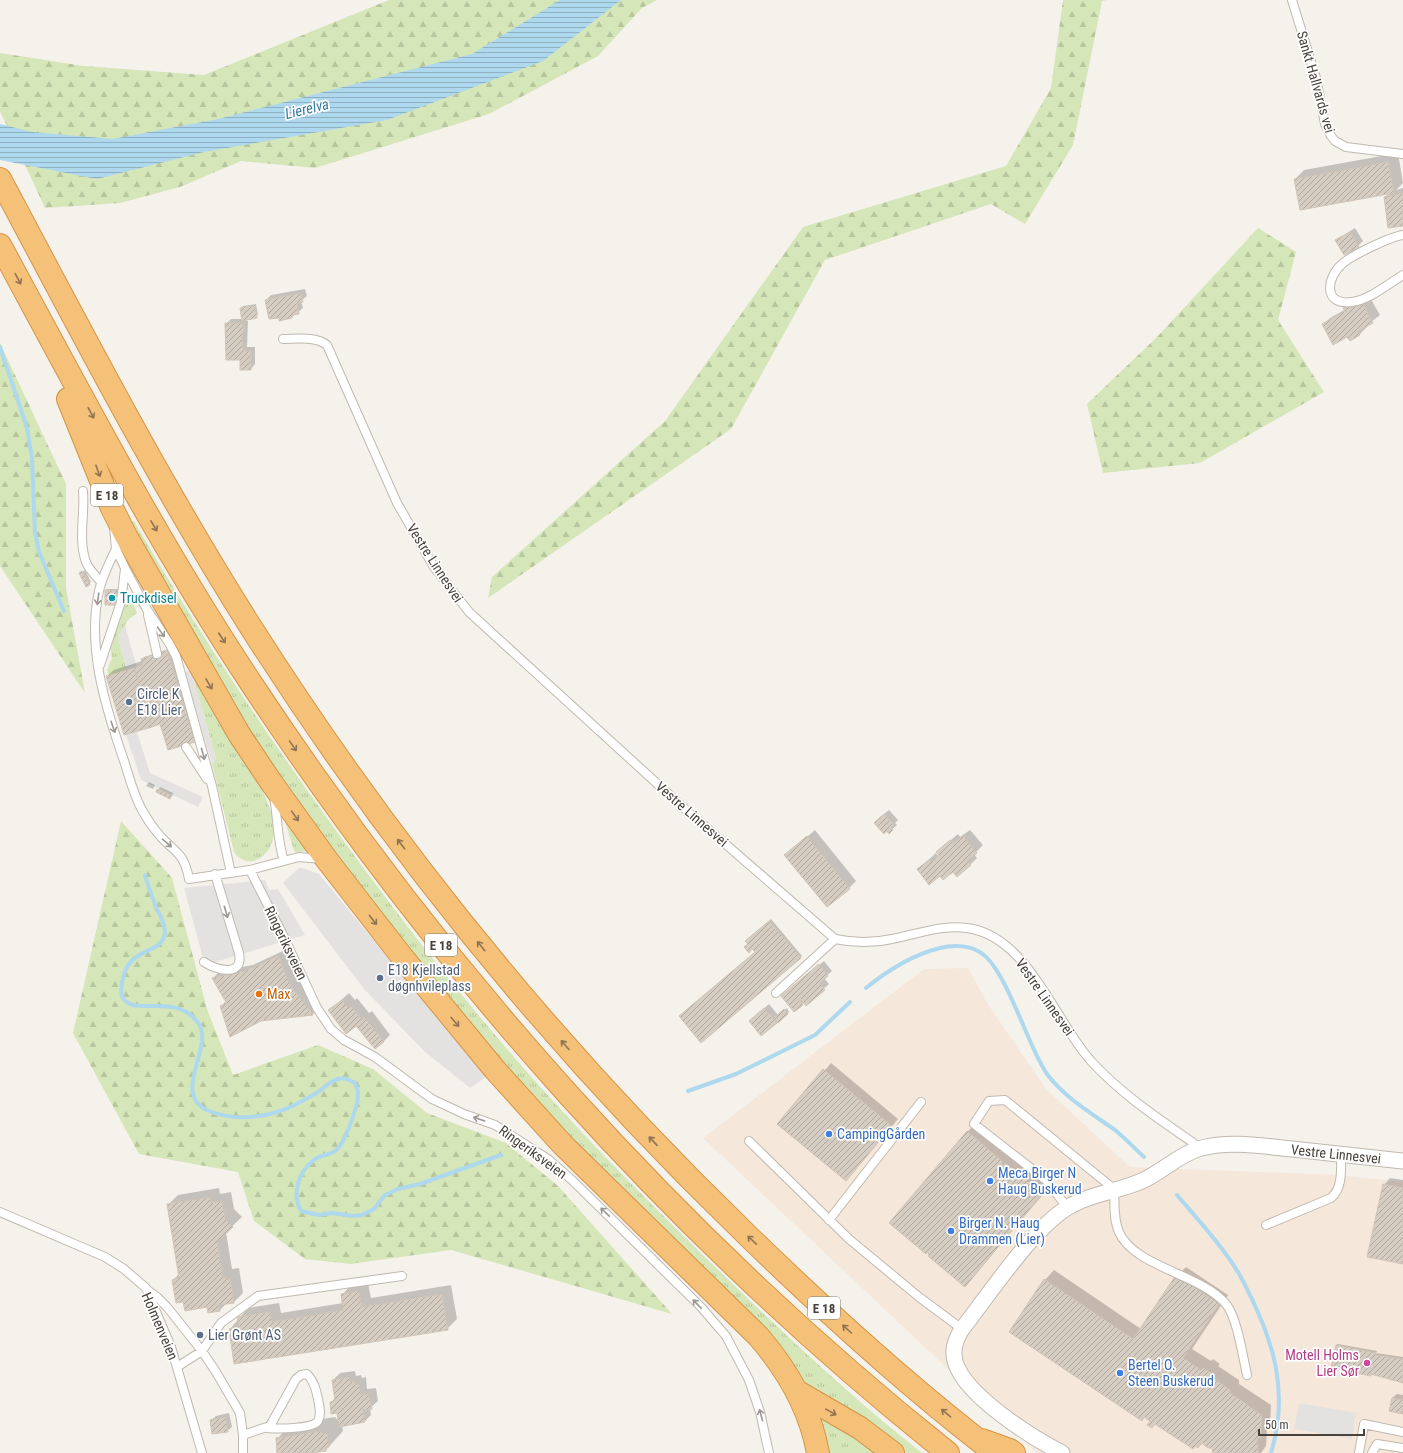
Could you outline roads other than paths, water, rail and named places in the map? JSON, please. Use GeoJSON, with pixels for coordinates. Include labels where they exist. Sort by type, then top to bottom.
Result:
{"type":"FeatureCollection","features":[{"type":"Feature","properties":{"kind":"highway","name":"E 18"},"geometry":{"type":"LineString","coordinates":[[5,188],[131,424],[216,572],[320,732],[444,900],[560,1040],[679,1170],[800,1287],[865,1345],[995,1453]]}},
{"type":"Feature","properties":{"kind":"highway","name":"E 18"},"geometry":{"type":"LineString","coordinates":[[0,244],[52,342],[153,524],[250,682],[334,803],[432,934],[545,1068],[619,1149],[690,1222],[784,1312],[847,1369],[948,1453]]}},
{"type":"Feature","properties":{"kind":"highway","name":"E 18"},"geometry":{"type":"LineString","coordinates":[[52,342],[66,395],[88,445],[112,508],[193,657],[239,734],[271,782],[327,860],[403,958],[505,1080],[573,1155],[759,1337],[777,1358],[798,1392],[814,1433],[818,1453]]}},
{"type":"Feature","properties":{"kind":"highway","name":"E 18"},"geometry":{"type":"LineString","coordinates":[[798,1392],[860,1428],[893,1453]]}},
{"type":"Feature","properties":{"kind":"highway","name":"E 18"},"geometry":{"type":"LineString","coordinates":[[976,1438],[1010,1450],[1014,1453]]}},
{"type":"Feature","properties":{"kind":"street","name":"Vestre Linnesvei"},"geometry":{"type":"LineString","coordinates":[[1062,1453],[1038,1440],[984,1400],[968,1385],[956,1367],[954,1354],[956,1340],[962,1329],[1045,1225],[1067,1207],[1114,1189],[1146,1180],[1181,1157],[1198,1149],[1237,1145],[1403,1161]]}},
{"type":"Feature","properties":{"kind":"lane","name":"Sankt Hallvards vei"},"geometry":{"type":"LineString","coordinates":[[1292,0],[1316,78],[1325,124],[1335,142],[1346,147],[1403,154]]}},
{"type":"Feature","properties":{"kind":"lane"},"geometry":{"type":"LineString","coordinates":[[1403,235],[1396,236],[1379,244],[1342,264],[1330,280],[1329,292],[1331,296],[1340,301],[1352,302],[1369,295],[1403,274]]}},
{"type":"Feature","properties":{"kind":"lane","name":"Vestre Linnesvei"},"geometry":{"type":"LineString","coordinates":[[283,338],[322,341],[327,345],[397,503],[434,567],[469,612],[685,809],[835,939],[864,942],[891,939],[956,926],[973,929],[996,939],[1012,951],[1025,965],[1090,1061],[1115,1085],[1195,1144],[1198,1149]]}},
{"type":"Feature","properties":{"kind":"lane"},"geometry":{"type":"LineString","coordinates":[[83,491],[82,543],[90,569],[101,582]]}},
{"type":"Feature","properties":{"kind":"lane"},"geometry":{"type":"LineString","coordinates":[[112,508],[116,549],[146,608],[169,642],[176,656],[212,786],[231,872]]}},
{"type":"Feature","properties":{"kind":"lane"},"geometry":{"type":"LineString","coordinates":[[116,549],[101,582],[95,622],[99,668],[108,714],[135,795],[142,810],[154,828],[161,837],[180,854],[186,864],[189,879],[250,870],[308,856],[327,860]]}},
{"type":"Feature","properties":{"kind":"lane"},"geometry":{"type":"LineString","coordinates":[[99,668],[121,602],[125,568]]}},
{"type":"Feature","properties":{"kind":"lane"},"geometry":{"type":"LineString","coordinates":[[146,608],[156,654]]}},
{"type":"Feature","properties":{"kind":"lane"},"geometry":{"type":"LineString","coordinates":[[186,747],[212,786]]}},
{"type":"Feature","properties":{"kind":"lane"},"geometry":{"type":"LineString","coordinates":[[271,782],[284,861]]}},
{"type":"Feature","properties":{"kind":"lane","name":"Ringeriksveien"},"geometry":{"type":"LineString","coordinates":[[250,870],[282,933],[317,1008],[325,1021],[336,1034],[375,1057],[432,1099],[464,1114],[495,1125],[548,1159],[584,1192],[701,1307],[726,1336],[749,1380],[760,1412],[769,1453]]}},
{"type":"Feature","properties":{"kind":"lane"},"geometry":{"type":"LineString","coordinates":[[204,962],[219,970],[227,971],[235,968],[239,960],[215,874]]}},
{"type":"Feature","properties":{"kind":"lane"},"geometry":{"type":"LineString","coordinates":[[776,993],[835,939]]}},
{"type":"Feature","properties":{"kind":"lane"},"geometry":{"type":"LineString","coordinates":[[1067,1207],[1046,1180],[974,1124],[989,1101],[1005,1100],[1114,1189],[1118,1231],[1127,1244],[1156,1264],[1174,1271],[1211,1292],[1227,1305],[1233,1319],[1247,1375]]}},
{"type":"Feature","properties":{"kind":"lane"},"geometry":{"type":"LineString","coordinates":[[828,1220],[921,1102]]}},
{"type":"Feature","properties":{"kind":"lane"},"geometry":{"type":"LineString","coordinates":[[749,1141],[828,1220],[870,1258],[962,1329]]}},
{"type":"Feature","properties":{"kind":"lane"},"geometry":{"type":"LineString","coordinates":[[1266,1225],[1331,1198],[1336,1193],[1339,1186],[1341,1154]]}},
{"type":"Feature","properties":{"kind":"lane","name":"Holmenveien"},"geometry":{"type":"LineString","coordinates":[[0,1212],[105,1257],[124,1269],[146,1288],[157,1310],[177,1367],[202,1453]]}},
{"type":"Feature","properties":{"kind":"lane"},"geometry":{"type":"LineString","coordinates":[[177,1367],[202,1351],[221,1324],[258,1296],[402,1276]]}},
{"type":"Feature","properties":{"kind":"lane"},"geometry":{"type":"LineString","coordinates":[[146,1288],[162,1302],[202,1351],[240,1413],[243,1435],[243,1453]]}},
{"type":"Feature","properties":{"kind":"lane"},"geometry":{"type":"LineString","coordinates":[[243,1435],[267,1428],[278,1429],[311,1425],[317,1422],[320,1416],[317,1394],[312,1380],[307,1374],[301,1375],[296,1379],[270,1426],[267,1428]]}},
{"type":"Feature","properties":{"kind":"lane"},"geometry":{"type":"LineString","coordinates":[[1359,1453],[1364,1424],[1403,1432]]}},
{"type":"Feature","properties":{"kind":"lane"},"geometry":{"type":"LineString","coordinates":[[1372,1453],[1377,1444],[1403,1448]]}},
{"type":"Feature","properties":{"kind":"water","name":"Lierelva"},"geometry":{"type":"Polygon","coordinates":[[[560,0],[621,0],[543,61],[387,120],[204,152],[97,179],[0,160],[0,124],[32,132],[113,139],[218,119],[472,54],[560,0]]]}},
{"type":"Feature","properties":{"kind":"waterway"},"geometry":{"type":"LineString","coordinates":[[0,347],[27,428],[32,458],[35,533],[39,552],[64,611]]}},
{"type":"Feature","properties":{"kind":"waterway"},"geometry":{"type":"LineString","coordinates":[[145,875],[163,922],[165,932],[163,939],[159,944],[132,960],[127,967],[122,982],[121,994],[127,1002],[135,1005],[167,1006],[179,1009],[189,1014],[199,1024],[202,1034],[201,1045],[193,1083],[193,1094],[198,1104],[209,1111],[224,1115],[238,1117],[267,1115],[301,1102],[340,1078],[355,1083],[358,1090],[357,1103],[350,1126],[343,1141],[335,1151],[315,1159],[309,1164],[298,1183],[297,1197],[301,1211],[319,1215],[332,1213],[353,1216],[362,1215],[374,1209],[385,1195],[398,1189],[420,1184],[501,1155]]}},
{"type":"Feature","properties":{"kind":"waterway"},"geometry":{"type":"LineString","coordinates":[[866,988],[901,964],[930,951],[954,946],[978,951],[988,959],[998,972],[1016,1007],[1039,1061],[1054,1083],[1070,1098],[1115,1130],[1144,1157]]}},
{"type":"Feature","properties":{"kind":"waterway"},"geometry":{"type":"LineString","coordinates":[[688,1091],[736,1074],[815,1035],[850,1002]]}},
{"type":"Feature","properties":{"kind":"waterway"},"geometry":{"type":"LineString","coordinates":[[1177,1195],[1230,1260],[1244,1283],[1263,1324],[1276,1366],[1278,1387],[1279,1408],[1271,1453]]}},
{"type":"Feature","properties":{"kind":"place","name":"Truckdisel"},"geometry":{"type":"Point","coordinates":[112,598]}},
{"type":"Feature","properties":{"kind":"place","name":"Circle K E18 Lier"},"geometry":{"type":"Point","coordinates":[129,702]}},
{"type":"Feature","properties":{"kind":"place","name":"E18 Kjellstad døgnhvileplass"},"geometry":{"type":"Point","coordinates":[380,978]}},
{"type":"Feature","properties":{"kind":"place","name":"Max"},"geometry":{"type":"Point","coordinates":[259,994]}},
{"type":"Feature","properties":{"kind":"place","name":"CampingGården"},"geometry":{"type":"Point","coordinates":[829,1134]}},
{"type":"Feature","properties":{"kind":"place","name":"Meca Birger N Haug Buskerud"},"geometry":{"type":"Point","coordinates":[990,1181]}},
{"type":"Feature","properties":{"kind":"place","name":"Birger N. Haug Drammen (Lier)"},"geometry":{"type":"Point","coordinates":[951,1231]}},
{"type":"Feature","properties":{"kind":"place","name":"Lier Grønt AS"},"geometry":{"type":"Point","coordinates":[200,1335]}},
{"type":"Feature","properties":{"kind":"place","name":"Motell Holms Lier Sør"},"geometry":{"type":"Point","coordinates":[1367,1363]}},
{"type":"Feature","properties":{"kind":"place","name":"Bertel O. Steen Buskerud"},"geometry":{"type":"Point","coordinates":[1120,1373]}}]}
